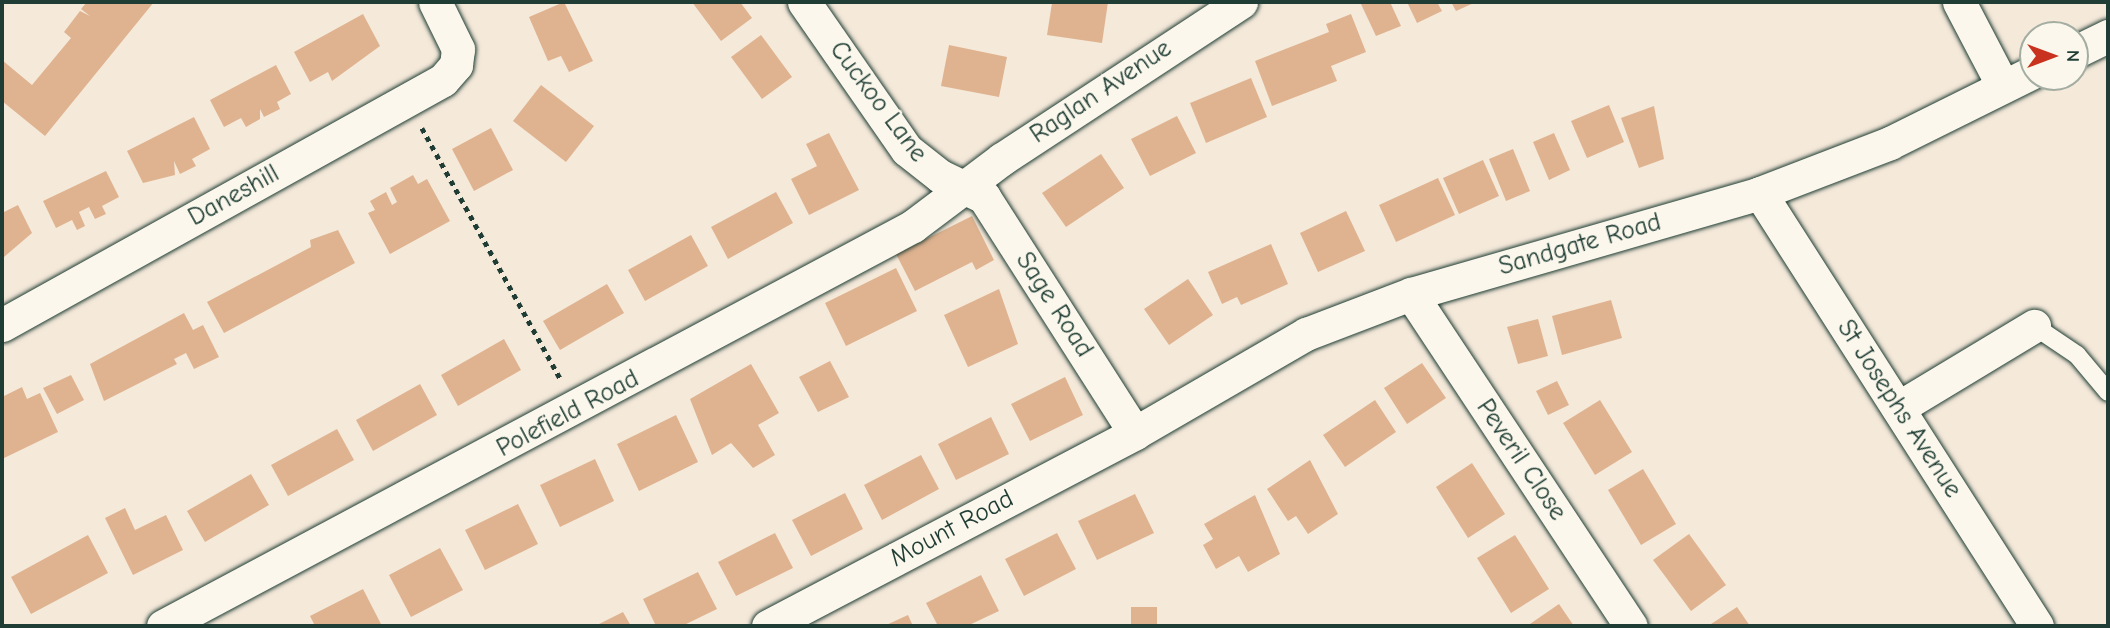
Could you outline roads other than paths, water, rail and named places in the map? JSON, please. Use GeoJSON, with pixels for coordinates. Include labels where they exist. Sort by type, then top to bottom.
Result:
{"type":"FeatureCollection","features":[{"type":"Feature","properties":{"kind":"street","name":"Daneshill"},"geometry":{"type":"LineString","coordinates":[[2,325],[407,100],[449,74],[458,59],[454,32],[435,2]]}},
{"type":"Feature","properties":{"kind":"street","name":"Cuckoo Lane"},"geometry":{"type":"LineString","coordinates":[[804,2],[907,150],[964,187]]}},
{"type":"Feature","properties":{"kind":"street","name":"Raglan Avenue"},"geometry":{"type":"LineString","coordinates":[[964,187],[1207,9],[1241,2]]}},
{"type":"Feature","properties":{"kind":"street"},"geometry":{"type":"LineString","coordinates":[[1959,2],[2003,86]]}},
{"type":"Feature","properties":{"kind":"street"},"geometry":{"type":"LineString","coordinates":[[2089,45],[2108,36]]}},
{"type":"Feature","properties":{"kind":"street","name":"Sandgate Road"},"geometry":{"type":"LineString","coordinates":[[1135,432],[1306,334],[1411,294],[1760,193],[1889,143],[2019,79]]}},
{"type":"Feature","properties":{"kind":"street","name":"Polefield Road"},"geometry":{"type":"LineString","coordinates":[[163,626],[578,410],[913,226],[964,187]]}},
{"type":"Feature","properties":{"kind":"street","name":"Sage Road"},"geometry":{"type":"LineString","coordinates":[[964,187],[984,197],[1135,432]]}},
{"type":"Feature","properties":{"kind":"street","name":"St Josephs Avenue"},"geometry":{"type":"LineString","coordinates":[[1760,193],[2037,626]]}},
{"type":"Feature","properties":{"kind":"street","name":"Peveril Close"},"geometry":{"type":"LineString","coordinates":[[1411,294],[1631,626]]}},
{"type":"Feature","properties":{"kind":"street"},"geometry":{"type":"LineString","coordinates":[[1898,408],[2034,326]]}},
{"type":"Feature","properties":{"kind":"street","name":"Mount Road"},"geometry":{"type":"LineString","coordinates":[[768,626],[1135,432]]}},
{"type":"Feature","properties":{"kind":"lane"},"geometry":{"type":"LineString","coordinates":[[2034,326],[2077,355],[2108,392]]}}]}
